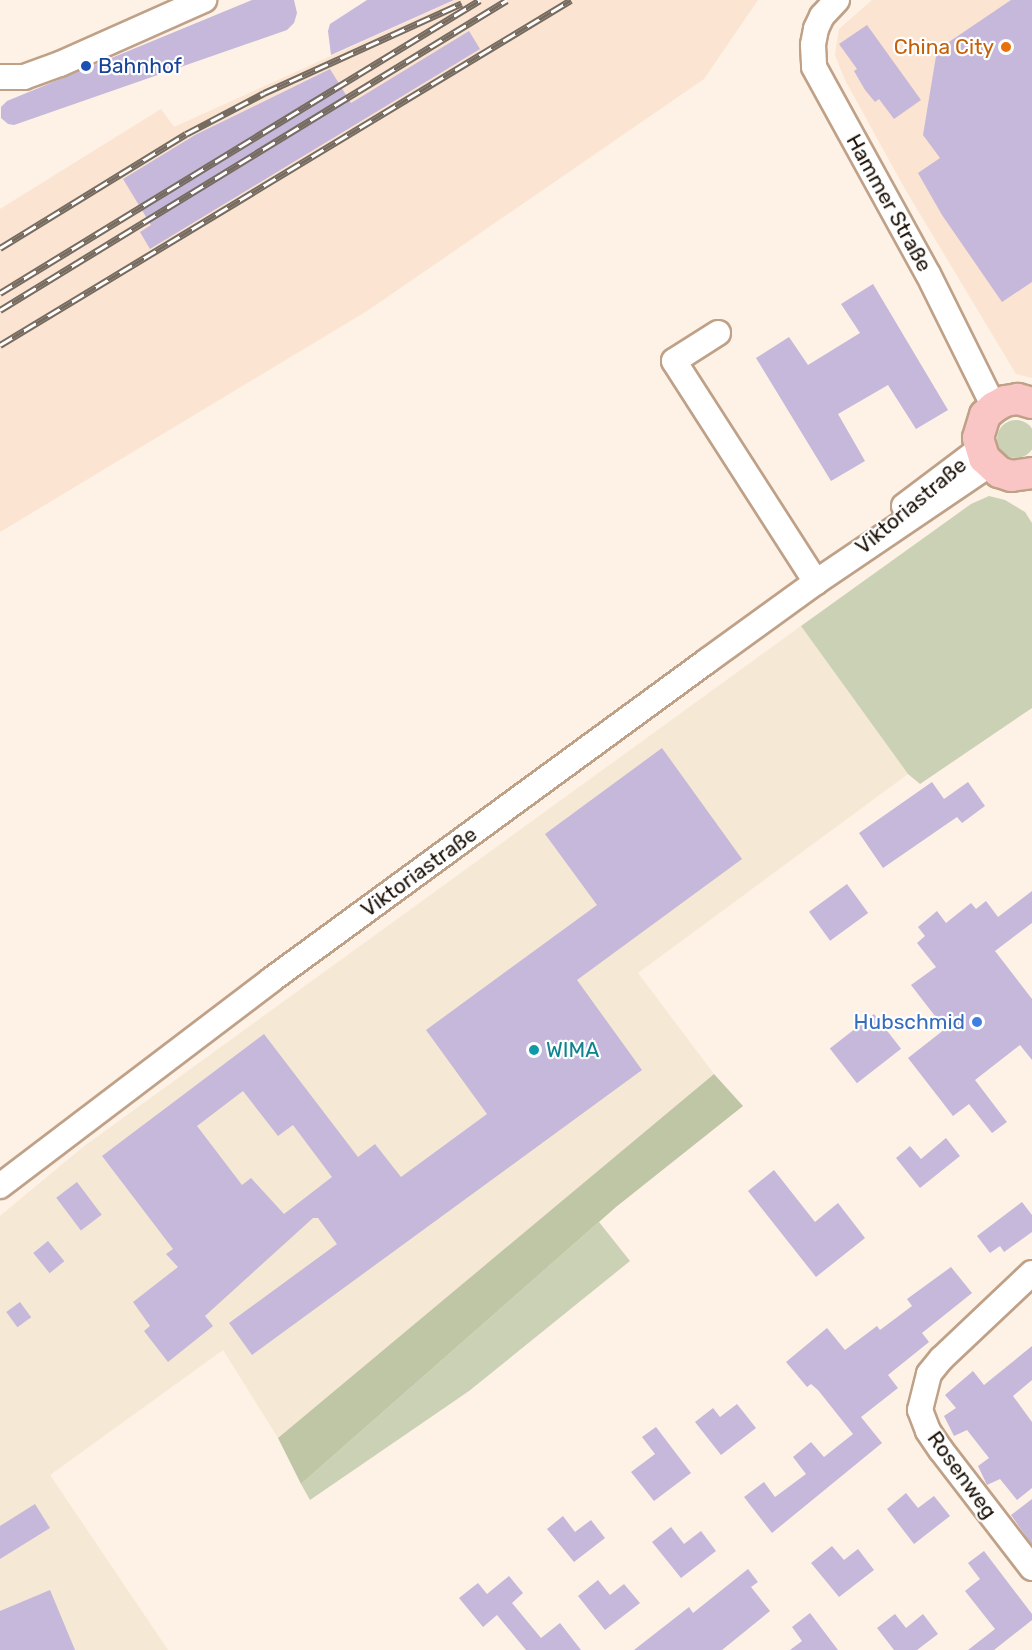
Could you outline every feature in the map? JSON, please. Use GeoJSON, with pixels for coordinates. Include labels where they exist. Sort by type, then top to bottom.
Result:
{"type":"FeatureCollection","features":[{"type":"Feature","properties":{"kind":"main road"},"geometry":{"type":"LineString","coordinates":[[1027,480],[999,472],[984,457],[980,426],[994,407],[1005,401],[1018,399],[1032,403]]}},
{"type":"Feature","properties":{"kind":"street"},"geometry":{"type":"LineString","coordinates":[[0,77],[24,77],[60,64],[204,0]]}},
{"type":"Feature","properties":{"kind":"street","name":"Hammer Straße"},"geometry":{"type":"LineString","coordinates":[[837,0],[822,16],[816,29],[813,45],[814,67],[928,274],[994,407]]}},
{"type":"Feature","properties":{"kind":"street"},"geometry":{"type":"LineString","coordinates":[[718,333],[674,360],[816,582]]}},
{"type":"Feature","properties":{"kind":"street","name":"Viktoriastraße"},"geometry":{"type":"LineString","coordinates":[[0,1186],[281,973],[843,564],[899,510],[984,457]]}},
{"type":"Feature","properties":{"kind":"street","name":"Rosenweg"},"geometry":{"type":"LineString","coordinates":[[1032,1273],[941,1359],[929,1374],[920,1410],[928,1431],[941,1450],[1032,1568]]}},
{"type":"Feature","properties":{"kind":"shaded area"},"geometry":{"type":"Polygon","coordinates":[[[455,0],[758,0],[704,79],[367,311],[0,532],[0,209],[161,109],[174,127],[455,0]]]}},
{"type":"Feature","properties":{"kind":"shaded area"},"geometry":{"type":"Polygon","coordinates":[[[872,0],[1032,0],[1032,378],[1016,374],[905,189],[845,80],[835,55],[839,29],[872,0]]]}},
{"type":"Feature","properties":{"kind":"shaded area"},"geometry":{"type":"Polygon","coordinates":[[[801,626],[908,774],[638,973],[714,1074],[278,1438],[223,1350],[50,1475],[168,1650],[0,1650],[0,1216],[83,1147],[801,626]]]}},
{"type":"Feature","properties":{"kind":"green space"},"geometry":{"type":"Polygon","coordinates":[[[1016,420],[1029,426],[1035,439],[1029,452],[1016,458],[1003,452],[997,439],[1003,426],[1016,420]]]}},
{"type":"Feature","properties":{"kind":"green space"},"geometry":{"type":"Polygon","coordinates":[[[989,496],[1005,500],[1025,512],[1032,523],[1032,708],[920,784],[908,774],[801,626],[971,504],[989,496]]]}},
{"type":"Feature","properties":{"kind":"green space"},"geometry":{"type":"Polygon","coordinates":[[[714,1074],[743,1106],[616,1207],[301,1484],[278,1438],[714,1074]]]}},
{"type":"Feature","properties":{"kind":"green space"},"geometry":{"type":"Polygon","coordinates":[[[599,1222],[630,1261],[469,1391],[310,1500],[301,1484],[599,1222]]]}},
{"type":"Feature","properties":{"kind":"building"},"geometry":{"type":"Polygon","coordinates":[[[252,0],[294,0],[297,13],[294,23],[287,30],[14,125],[8,124],[1,118],[1,107],[7,101],[252,0]]]}},
{"type":"Feature","properties":{"kind":"building"},"geometry":{"type":"Polygon","coordinates":[[[367,0],[454,0],[331,55],[328,31],[330,24],[367,0]]]}},
{"type":"Feature","properties":{"kind":"building"},"geometry":{"type":"Polygon","coordinates":[[[1011,0],[1032,0],[1032,282],[1002,302],[942,215],[918,173],[940,158],[923,135],[937,50],[1011,0]]]}},
{"type":"Feature","properties":{"kind":"building"},"geometry":{"type":"Polygon","coordinates":[[[867,25],[921,100],[894,119],[879,99],[875,102],[865,90],[854,71],[857,69],[839,44],[867,25]]]}},
{"type":"Feature","properties":{"kind":"building"},"geometry":{"type":"Polygon","coordinates":[[[469,31],[480,49],[150,249],[140,232],[151,225],[123,179],[195,135],[330,69],[351,103],[469,31]]]}},
{"type":"Feature","properties":{"kind":"building"},"geometry":{"type":"Polygon","coordinates":[[[873,284],[948,410],[916,429],[888,385],[838,414],[865,461],[831,481],[756,358],[789,337],[808,365],[860,333],[841,304],[873,284]]]}},
{"type":"Feature","properties":{"kind":"building","name":"WIMA"},"geometry":{"type":"Polygon","coordinates":[[[662,748],[742,859],[577,980],[642,1070],[252,1355],[229,1323],[337,1244],[318,1218],[313,1218],[205,1316],[213,1326],[168,1362],[144,1331],[150,1326],[133,1302],[178,1267],[166,1254],[173,1249],[102,1156],[264,1034],[358,1157],[375,1144],[401,1177],[487,1114],[426,1030],[597,905],[545,834],[662,748]],[[243,1091],[197,1126],[242,1185],[251,1178],[284,1214],[332,1177],[293,1125],[278,1136],[243,1091]]]}},
{"type":"Feature","properties":{"kind":"building"},"geometry":{"type":"Polygon","coordinates":[[[932,782],[944,799],[968,782],[985,806],[962,823],[957,817],[883,868],[859,833],[932,782]]]}},
{"type":"Feature","properties":{"kind":"building"},"geometry":{"type":"Polygon","coordinates":[[[847,884],[868,913],[830,941],[809,912],[847,884]]]}},
{"type":"Feature","properties":{"kind":"building"},"geometry":{"type":"Polygon","coordinates":[[[1032,891],[1032,923],[995,951],[1032,999],[1032,1060],[1020,1045],[975,1080],[1007,1122],[992,1133],[969,1104],[953,1116],[908,1058],[945,1029],[911,985],[936,967],[917,943],[925,936],[918,927],[937,911],[946,923],[971,903],[976,909],[986,901],[998,917],[1032,891]]]}},
{"type":"Feature","properties":{"kind":"building"},"geometry":{"type":"Polygon","coordinates":[[[874,1014],[901,1049],[857,1083],[830,1048],[874,1014]]]}},
{"type":"Feature","properties":{"kind":"building"},"geometry":{"type":"Polygon","coordinates":[[[946,1138],[960,1156],[920,1188],[896,1158],[910,1146],[921,1159],[946,1138]]]}},
{"type":"Feature","properties":{"kind":"building"},"geometry":{"type":"Polygon","coordinates":[[[774,1170],[815,1222],[838,1203],[865,1238],[816,1277],[748,1191],[774,1170]]]}},
{"type":"Feature","properties":{"kind":"building"},"geometry":{"type":"Polygon","coordinates":[[[77,1182],[102,1215],[81,1230],[56,1198],[77,1182]]]}},
{"type":"Feature","properties":{"kind":"building"},"geometry":{"type":"Polygon","coordinates":[[[1022,1202],[1032,1215],[1032,1232],[1004,1252],[1000,1246],[990,1253],[977,1236],[1022,1202]]]}},
{"type":"Feature","properties":{"kind":"building"},"geometry":{"type":"Polygon","coordinates":[[[48,1241],[64,1261],[50,1273],[33,1253],[48,1241]]]}},
{"type":"Feature","properties":{"kind":"building"},"geometry":{"type":"Polygon","coordinates":[[[951,1267],[972,1293],[922,1333],[929,1342],[888,1375],[898,1388],[861,1417],[882,1443],[772,1533],[744,1497],[764,1482],[775,1497],[806,1474],[793,1457],[811,1442],[824,1457],[853,1434],[818,1390],[811,1384],[807,1387],[786,1362],[827,1328],[845,1350],[877,1326],[880,1330],[912,1306],[907,1299],[951,1267]]]}},
{"type":"Feature","properties":{"kind":"building"},"geometry":{"type":"Polygon","coordinates":[[[20,1302],[31,1317],[17,1327],[6,1312],[20,1302]]]}},
{"type":"Feature","properties":{"kind":"building"},"geometry":{"type":"Polygon","coordinates":[[[1032,1346],[1032,1380],[1013,1396],[1032,1422],[1032,1488],[1017,1500],[1000,1479],[987,1485],[978,1466],[989,1458],[967,1430],[954,1436],[944,1416],[956,1408],[945,1395],[973,1371],[984,1385],[1032,1346]]]}},
{"type":"Feature","properties":{"kind":"building"},"geometry":{"type":"Polygon","coordinates":[[[737,1404],[756,1428],[721,1455],[695,1422],[713,1408],[720,1417],[737,1404]]]}},
{"type":"Feature","properties":{"kind":"building"},"geometry":{"type":"Polygon","coordinates":[[[656,1427],[691,1473],[654,1501],[631,1472],[655,1454],[642,1437],[656,1427]]]}},
{"type":"Feature","properties":{"kind":"building"},"geometry":{"type":"Polygon","coordinates":[[[906,1493],[918,1508],[934,1496],[950,1516],[914,1544],[887,1509],[906,1493]]]}},
{"type":"Feature","properties":{"kind":"building"},"geometry":{"type":"Polygon","coordinates":[[[1032,1499],[1032,1545],[1011,1515],[1032,1499]]]}},
{"type":"Feature","properties":{"kind":"building"},"geometry":{"type":"Polygon","coordinates":[[[35,1504],[50,1528],[0,1559],[0,1526],[35,1504]]]}},
{"type":"Feature","properties":{"kind":"building"},"geometry":{"type":"Polygon","coordinates":[[[563,1516],[575,1532],[591,1520],[605,1538],[574,1562],[547,1529],[563,1516]]]}},
{"type":"Feature","properties":{"kind":"building"},"geometry":{"type":"Polygon","coordinates":[[[671,1527],[684,1544],[701,1531],[716,1551],[681,1578],[652,1542],[671,1527]]]}},
{"type":"Feature","properties":{"kind":"building"},"geometry":{"type":"Polygon","coordinates":[[[832,1546],[844,1560],[858,1549],[874,1570],[839,1597],[811,1563],[832,1546]]]}},
{"type":"Feature","properties":{"kind":"building"},"geometry":{"type":"Polygon","coordinates":[[[984,1551],[1032,1614],[1032,1620],[994,1650],[968,1650],[995,1629],[965,1591],[980,1579],[968,1563],[984,1551]]]}},
{"type":"Feature","properties":{"kind":"building"},"geometry":{"type":"Polygon","coordinates":[[[748,1569],[758,1582],[751,1587],[770,1611],[722,1650],[634,1650],[689,1607],[693,1613],[748,1569]]]}},
{"type":"Feature","properties":{"kind":"building"},"geometry":{"type":"Polygon","coordinates":[[[509,1576],[523,1593],[512,1603],[541,1638],[560,1623],[581,1650],[526,1650],[497,1615],[483,1627],[459,1598],[478,1583],[487,1594],[509,1576]]]}},
{"type":"Feature","properties":{"kind":"building"},"geometry":{"type":"Polygon","coordinates":[[[598,1580],[610,1595],[624,1584],[640,1603],[605,1630],[578,1596],[598,1580]]]}},
{"type":"Feature","properties":{"kind":"building"},"geometry":{"type":"Polygon","coordinates":[[[50,1590],[75,1650],[0,1650],[0,1611],[50,1590]]]}},
{"type":"Feature","properties":{"kind":"building"},"geometry":{"type":"Polygon","coordinates":[[[810,1613],[838,1650],[790,1650],[802,1641],[792,1627],[810,1613]]]}},
{"type":"Feature","properties":{"kind":"building"},"geometry":{"type":"Polygon","coordinates":[[[895,1614],[906,1628],[923,1614],[938,1634],[917,1650],[894,1650],[877,1628],[895,1614]]]}},
{"type":"Feature","properties":{"kind":"railway"},"geometry":{"type":"LineString","coordinates":[[0,293],[480,0]]}},
{"type":"Feature","properties":{"kind":"railway"},"geometry":{"type":"LineString","coordinates":[[0,310],[507,0]]}},
{"type":"Feature","properties":{"kind":"railway"},"geometry":{"type":"LineString","coordinates":[[0,345],[571,0]]}},
{"type":"Feature","properties":{"kind":"railway"},"geometry":{"type":"LineString","coordinates":[[0,248],[186,134],[264,93],[462,3]]}},
{"type":"Feature","properties":{"kind":"place","name":"China City"},"geometry":{"type":"Point","coordinates":[1006,47]}},
{"type":"Feature","properties":{"kind":"place","name":"Bahnhof"},"geometry":{"type":"Point","coordinates":[86,66]}},
{"type":"Feature","properties":{"kind":"place","name":"Hubschmid"},"geometry":{"type":"Point","coordinates":[977,1022]}},
{"type":"Feature","properties":{"kind":"place","name":"WIMA"},"geometry":{"type":"Point","coordinates":[534,1050]}}]}
